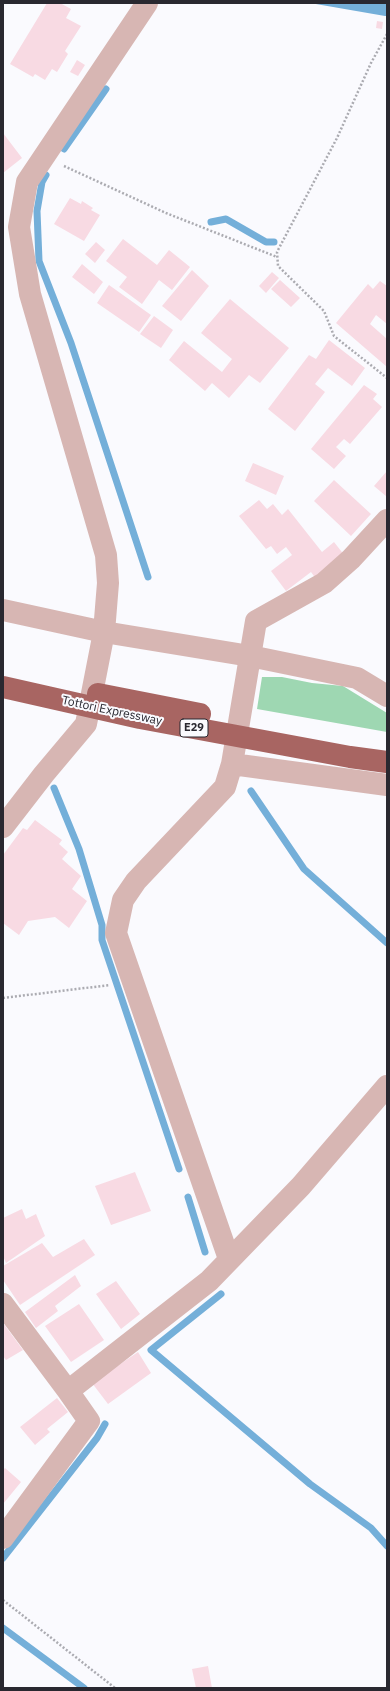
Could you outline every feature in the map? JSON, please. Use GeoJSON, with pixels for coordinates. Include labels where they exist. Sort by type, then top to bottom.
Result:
{"type":"FeatureCollection","features":[{"type":"Feature","properties":{"kind":"highway","name":"Tottori Expressway"},"geometry":{"type":"LineString","coordinates":[[3,674],[353,745],[387,749]]}},
{"type":"Feature","properties":{"kind":"highway","name":"Tottori Expressway"},"geometry":{"type":"LineString","coordinates":[[3,687],[140,718],[350,757],[387,762]]}},
{"type":"Feature","properties":{"kind":"street"},"geometry":{"type":"LineString","coordinates":[[3,826],[86,724],[104,632],[108,583],[106,555],[30,294],[19,228],[27,182],[147,3]]}},
{"type":"Feature","properties":{"kind":"street"},"geometry":{"type":"LineString","coordinates":[[229,1259],[116,933],[123,900],[136,881],[225,787],[232,764],[256,622],[324,583],[351,559],[387,520]]}},
{"type":"Feature","properties":{"kind":"street"},"geometry":{"type":"LineString","coordinates":[[3,610],[104,632],[250,656],[357,678],[387,696]]}},
{"type":"Feature","properties":{"kind":"street"},"geometry":{"type":"LineString","coordinates":[[232,764],[387,785]]}},
{"type":"Feature","properties":{"kind":"street"},"geometry":{"type":"LineString","coordinates":[[68,1391],[209,1281],[301,1186],[387,1086]]}},
{"type":"Feature","properties":{"kind":"street"},"geometry":{"type":"LineString","coordinates":[[3,1304],[68,1391],[88,1422],[3,1538]]}},
{"type":"Feature","properties":{"kind":"path"},"geometry":{"type":"LineString","coordinates":[[387,34],[337,138],[277,252],[278,266],[324,311],[334,336],[387,378]]}},
{"type":"Feature","properties":{"kind":"path"},"geometry":{"type":"LineString","coordinates":[[44,157],[166,213],[277,257]]}},
{"type":"Feature","properties":{"kind":"path"},"geometry":{"type":"LineString","coordinates":[[3,998],[110,985]]}},
{"type":"Feature","properties":{"kind":"path"},"geometry":{"type":"LineString","coordinates":[[3,1600],[115,1688]]}},
{"type":"Feature","properties":{"kind":"green space"},"geometry":{"type":"Polygon","coordinates":[[[262,677],[282,677],[312,683],[343,686],[387,713],[387,732],[257,709],[262,677]]]}},
{"type":"Feature","properties":{"kind":"water"},"geometry":{"type":"Polygon","coordinates":[[[310,3],[387,3],[387,16],[385,16],[310,3]]]}},
{"type":"Feature","properties":{"kind":"building"},"geometry":{"type":"Polygon","coordinates":[[[47,3],[60,3],[71,9],[66,18],[81,26],[65,51],[68,54],[57,72],[52,69],[45,80],[35,74],[33,77],[10,64],[47,3]]]}},
{"type":"Feature","properties":{"kind":"building"},"geometry":{"type":"Polygon","coordinates":[[[377,21],[383,22],[382,29],[376,28],[377,21]]]}},
{"type":"Feature","properties":{"kind":"building"},"geometry":{"type":"Polygon","coordinates":[[[77,60],[85,65],[78,76],[70,72],[77,60]]]}},
{"type":"Feature","properties":{"kind":"building"},"geometry":{"type":"Polygon","coordinates":[[[3,133],[22,158],[3,173],[3,133]]]}},
{"type":"Feature","properties":{"kind":"building"},"geometry":{"type":"Polygon","coordinates":[[[70,198],[81,204],[82,201],[93,208],[91,210],[100,215],[84,241],[54,224],[70,198]]]}},
{"type":"Feature","properties":{"kind":"building"},"geometry":{"type":"Polygon","coordinates":[[[123,239],[157,265],[169,250],[190,267],[172,290],[159,280],[142,304],[119,287],[127,277],[106,261],[123,239]]]}},
{"type":"Feature","properties":{"kind":"building"},"geometry":{"type":"Polygon","coordinates":[[[96,242],[105,250],[95,263],[85,254],[96,242]]]}},
{"type":"Feature","properties":{"kind":"building"},"geometry":{"type":"Polygon","coordinates":[[[82,264],[103,282],[94,294],[72,277],[82,264]]]}},
{"type":"Feature","properties":{"kind":"building"},"geometry":{"type":"Polygon","coordinates":[[[192,270],[209,286],[181,321],[162,306],[192,270]]]}},
{"type":"Feature","properties":{"kind":"building"},"geometry":{"type":"Polygon","coordinates":[[[272,272],[279,278],[266,293],[259,286],[272,272]]]}},
{"type":"Feature","properties":{"kind":"building"},"geometry":{"type":"Polygon","coordinates":[[[280,280],[300,298],[291,307],[271,289],[280,280]]]}},
{"type":"Feature","properties":{"kind":"building"},"geometry":{"type":"Polygon","coordinates":[[[380,281],[387,286],[387,324],[376,315],[370,324],[387,339],[387,367],[336,323],[368,284],[373,289],[380,281]]]}},
{"type":"Feature","properties":{"kind":"building"},"geometry":{"type":"Polygon","coordinates":[[[109,285],[151,315],[139,332],[97,303],[109,285]]]}},
{"type":"Feature","properties":{"kind":"building"},"geometry":{"type":"Polygon","coordinates":[[[230,299],[289,348],[260,383],[249,375],[229,398],[212,383],[205,391],[169,360],[184,341],[222,372],[232,359],[201,333],[230,299]]]}},
{"type":"Feature","properties":{"kind":"building"},"geometry":{"type":"Polygon","coordinates":[[[154,316],[173,330],[161,348],[140,334],[154,316]]]}},
{"type":"Feature","properties":{"kind":"building"},"geometry":{"type":"Polygon","coordinates":[[[329,340],[365,368],[352,386],[328,368],[315,384],[325,392],[295,431],[268,409],[309,355],[316,359],[329,340]]]}},
{"type":"Feature","properties":{"kind":"building"},"geometry":{"type":"Polygon","coordinates":[[[364,385],[377,394],[373,399],[382,407],[350,444],[344,439],[336,447],[346,456],[334,469],[311,449],[364,385]]]}},
{"type":"Feature","properties":{"kind":"building"},"geometry":{"type":"Polygon","coordinates":[[[253,463],[284,476],[276,495],[245,481],[253,463]]]}},
{"type":"Feature","properties":{"kind":"building"},"geometry":{"type":"Polygon","coordinates":[[[387,471],[387,497],[374,486],[387,471]]]}},
{"type":"Feature","properties":{"kind":"building"},"geometry":{"type":"Polygon","coordinates":[[[334,480],[371,514],[351,536],[314,501],[334,480]]]}},
{"type":"Feature","properties":{"kind":"building"},"geometry":{"type":"Polygon","coordinates":[[[259,500],[267,509],[273,504],[282,515],[288,509],[322,552],[334,542],[345,556],[316,579],[311,572],[286,591],[271,571],[292,555],[286,547],[277,554],[271,546],[266,549],[239,516],[259,500]]]}},
{"type":"Feature","properties":{"kind":"building"},"geometry":{"type":"Polygon","coordinates":[[[35,820],[62,840],[59,844],[68,852],[62,859],[81,876],[72,889],[87,901],[69,928],[55,917],[28,921],[19,935],[3,923],[3,855],[23,828],[27,830],[35,820]]]}},
{"type":"Feature","properties":{"kind":"building"},"geometry":{"type":"Polygon","coordinates":[[[135,1172],[151,1211],[111,1225],[95,1186],[135,1172]]]}},
{"type":"Feature","properties":{"kind":"building"},"geometry":{"type":"Polygon","coordinates":[[[22,1209],[26,1219],[36,1214],[45,1236],[6,1263],[3,1256],[3,1218],[22,1209]]]}},
{"type":"Feature","properties":{"kind":"building"},"geometry":{"type":"Polygon","coordinates":[[[84,1239],[95,1255],[20,1305],[3,1280],[3,1266],[42,1243],[53,1257],[84,1239]]]}},
{"type":"Feature","properties":{"kind":"building"},"geometry":{"type":"Polygon","coordinates":[[[75,1275],[81,1286],[55,1306],[58,1311],[36,1328],[25,1312],[75,1275]]]}},
{"type":"Feature","properties":{"kind":"building"},"geometry":{"type":"Polygon","coordinates":[[[116,1281],[140,1314],[121,1329],[96,1294],[116,1281]]]}},
{"type":"Feature","properties":{"kind":"building"},"geometry":{"type":"Polygon","coordinates":[[[79,1304],[104,1340],[71,1362],[45,1326],[79,1304]]]}},
{"type":"Feature","properties":{"kind":"building"},"geometry":{"type":"Polygon","coordinates":[[[3,1323],[23,1350],[6,1360],[3,1356],[3,1323]]]}},
{"type":"Feature","properties":{"kind":"building"},"geometry":{"type":"Polygon","coordinates":[[[138,1352],[151,1373],[108,1404],[92,1383],[138,1352]]]}},
{"type":"Feature","properties":{"kind":"building"},"geometry":{"type":"Polygon","coordinates":[[[57,1398],[68,1412],[47,1429],[50,1432],[35,1445],[20,1427],[57,1398]]]}},
{"type":"Feature","properties":{"kind":"building"},"geometry":{"type":"Polygon","coordinates":[[[5,1468],[21,1482],[3,1504],[3,1470],[5,1468]]]}},
{"type":"Feature","properties":{"kind":"building"},"geometry":{"type":"Polygon","coordinates":[[[208,1666],[212,1688],[196,1688],[192,1669],[208,1666]]]}},
{"type":"Feature","properties":{"kind":"waterway"},"geometry":{"type":"LineString","coordinates":[[64,149],[106,89]]}},
{"type":"Feature","properties":{"kind":"waterway"},"geometry":{"type":"LineString","coordinates":[[46,175],[42,182],[37,211],[39,261],[71,343],[148,577]]}},
{"type":"Feature","properties":{"kind":"waterway"},"geometry":{"type":"LineString","coordinates":[[211,222],[226,219],[266,242],[274,242]]}},
{"type":"Feature","properties":{"kind":"waterway"},"geometry":{"type":"LineString","coordinates":[[54,788],[79,849],[102,925],[102,940],[179,1169]]}},
{"type":"Feature","properties":{"kind":"waterway"},"geometry":{"type":"LineString","coordinates":[[251,791],[304,869],[387,943]]}},
{"type":"Feature","properties":{"kind":"waterway"},"geometry":{"type":"LineString","coordinates":[[188,1197],[205,1252]]}},
{"type":"Feature","properties":{"kind":"waterway"},"geometry":{"type":"LineString","coordinates":[[221,1294],[151,1350],[310,1484],[371,1528],[387,1546]]}},
{"type":"Feature","properties":{"kind":"waterway"},"geometry":{"type":"LineString","coordinates":[[3,1558],[97,1438],[105,1424]]}},
{"type":"Feature","properties":{"kind":"waterway"},"geometry":{"type":"LineString","coordinates":[[3,1628],[84,1688]]}}]}
